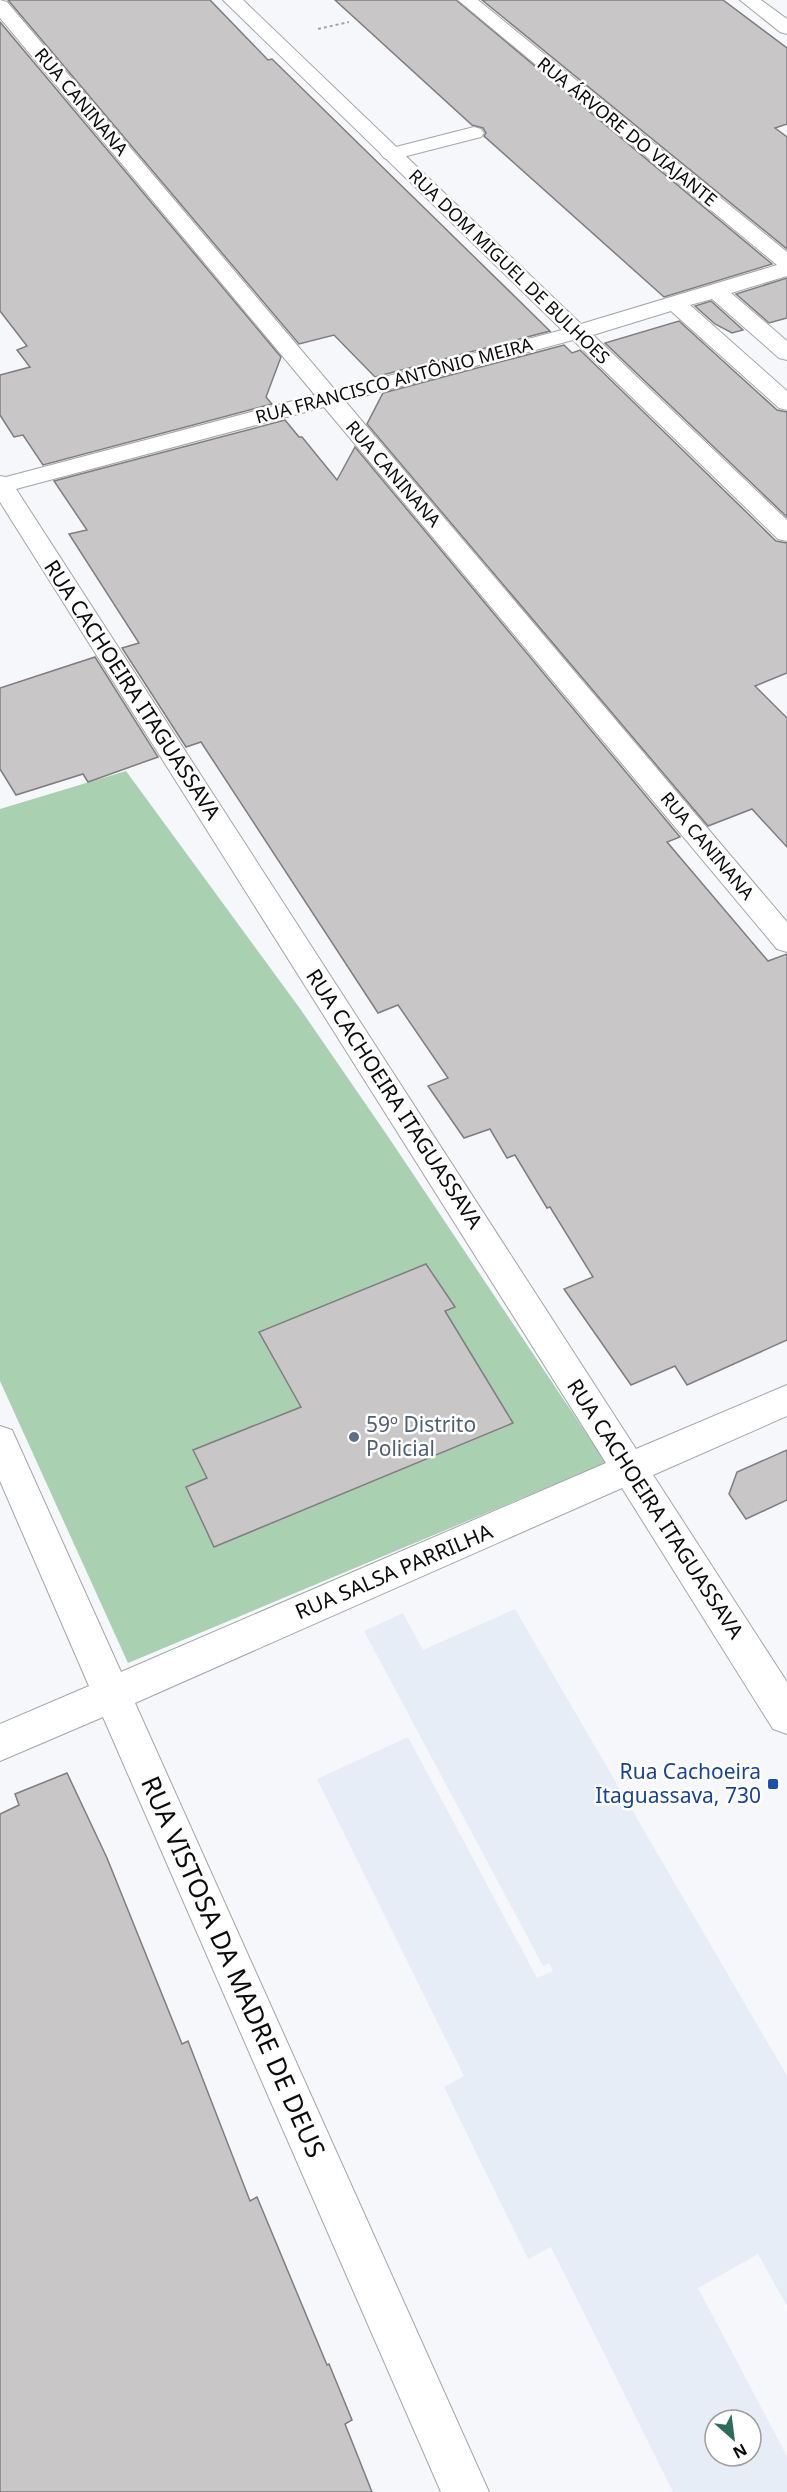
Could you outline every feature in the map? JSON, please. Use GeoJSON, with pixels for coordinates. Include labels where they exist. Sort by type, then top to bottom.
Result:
{"type":"FeatureCollection","features":[{"type":"Feature","properties":{"kind":"street","name":"RUA DOM MIGUEL DE BULHOES"},"geometry":{"type":"LineString","coordinates":[[232,0],[787,534]]}},
{"type":"Feature","properties":{"kind":"street","name":"RUA ÁRVORE DO VIAJANTE"},"geometry":{"type":"LineString","coordinates":[[467,0],[787,263]]}},
{"type":"Feature","properties":{"kind":"street"},"geometry":{"type":"LineString","coordinates":[[749,0],[787,28]]}},
{"type":"Feature","properties":{"kind":"street","name":"RUA CANINANA"},"geometry":{"type":"LineString","coordinates":[[0,6],[787,942]]}},
{"type":"Feature","properties":{"kind":"street"},"geometry":{"type":"LineString","coordinates":[[391,154],[474,133]]}},
{"type":"Feature","properties":{"kind":"street","name":"RUA FRANCISCO ANTÔNIO MEIRA"},"geometry":{"type":"LineString","coordinates":[[1,485],[578,332],[787,269]]}},
{"type":"Feature","properties":{"kind":"street"},"geometry":{"type":"LineString","coordinates":[[717,291],[787,353]]}},
{"type":"Feature","properties":{"kind":"street"},"geometry":{"type":"LineString","coordinates":[[676,304],[787,403]]}},
{"type":"Feature","properties":{"kind":"street","name":"RUA CACHOEIRA ITAGUASSAVA"},"geometry":{"type":"LineString","coordinates":[[1,485],[787,1716]]}},
{"type":"Feature","properties":{"kind":"street","name":"RUA SALSA PARRILHA"},"geometry":{"type":"LineString","coordinates":[[0,1743],[787,1400]]}},
{"type":"Feature","properties":{"kind":"street","name":"RUA VISTOSA DA MADRE DE DEUS"},"geometry":{"type":"LineString","coordinates":[[0,1442],[465,2492]]}},
{"type":"Feature","properties":{"kind":"shaded area"},"geometry":{"type":"Polygon","coordinates":[[[515,1609],[787,2076],[787,2306],[758,2254],[698,2288],[762,2408],[703,2408],[703,2468],[763,2468],[763,2411],[787,2456],[787,2492],[673,2492],[551,2247],[528,2259],[444,2087],[464,2076],[317,1779],[408,1737],[537,1978],[553,1971],[549,1963],[543,1966],[364,1631],[403,1613],[423,1650],[515,1609]]]}},
{"type":"Feature","properties":{"kind":"green space"},"geometry":{"type":"Polygon","coordinates":[[[126,771],[301,1010],[606,1463],[128,1663],[0,1381],[0,809],[126,771]]]}},
{"type":"Feature","properties":{"kind":"building"},"geometry":{"type":"Polygon","coordinates":[[[8,0],[210,0],[268,60],[272,59],[550,331],[375,377],[334,335],[299,344],[8,0]]]}},
{"type":"Feature","properties":{"kind":"building"},"geometry":{"type":"Polygon","coordinates":[[[335,0],[456,0],[772,264],[664,297],[484,136],[486,133],[483,128],[472,125],[335,0]]]}},
{"type":"Feature","properties":{"kind":"building"},"geometry":{"type":"Polygon","coordinates":[[[482,0],[723,0],[787,48],[787,124],[775,128],[787,137],[787,249],[482,0]]]}},
{"type":"Feature","properties":{"kind":"building"},"geometry":{"type":"Polygon","coordinates":[[[0,22],[281,357],[266,397],[272,404],[43,465],[23,435],[14,437],[0,415],[0,375],[30,367],[17,350],[27,346],[0,311],[0,22]]]}},
{"type":"Feature","properties":{"kind":"building"},"geometry":{"type":"Polygon","coordinates":[[[787,278],[787,318],[769,323],[736,294],[787,278]]]}},
{"type":"Feature","properties":{"kind":"building"},"geometry":{"type":"Polygon","coordinates":[[[711,301],[743,330],[732,333],[715,324],[695,306],[711,301]]]}},
{"type":"Feature","properties":{"kind":"building"},"geometry":{"type":"Polygon","coordinates":[[[679,321],[777,410],[787,412],[787,517],[605,343],[679,321]]]}},
{"type":"Feature","properties":{"kind":"building"},"geometry":{"type":"Polygon","coordinates":[[[564,345],[572,353],[580,350],[776,541],[787,543],[787,673],[755,686],[787,718],[787,847],[752,809],[708,826],[367,424],[383,393],[564,345]]]}},
{"type":"Feature","properties":{"kind":"building"},"geometry":{"type":"Polygon","coordinates":[[[285,420],[337,480],[355,447],[680,837],[667,842],[768,961],[787,954],[787,1340],[687,1385],[675,1366],[631,1385],[564,1289],[593,1277],[515,1155],[507,1158],[490,1129],[464,1138],[428,1086],[448,1078],[398,1005],[378,1013],[201,742],[186,747],[122,648],[139,643],[69,534],[87,530],[54,481],[285,420]]]}},
{"type":"Feature","properties":{"kind":"building"},"geometry":{"type":"Polygon","coordinates":[[[95,657],[158,757],[88,782],[83,774],[16,795],[0,769],[0,688],[95,657]]]}},
{"type":"Feature","properties":{"kind":"building","name":"59º Distrito Policial"},"geometry":{"type":"Polygon","coordinates":[[[426,1264],[455,1307],[445,1311],[513,1423],[214,1547],[186,1487],[207,1478],[193,1450],[301,1407],[259,1332],[426,1264]]]}},
{"type":"Feature","properties":{"kind":"building"},"geometry":{"type":"Polygon","coordinates":[[[787,1450],[787,1500],[746,1519],[729,1494],[737,1472],[787,1450]]]}},
{"type":"Feature","properties":{"kind":"building"},"geometry":{"type":"Polygon","coordinates":[[[67,1773],[107,1858],[182,2044],[188,2041],[250,2201],[257,2197],[327,2365],[329,2364],[352,2420],[345,2424],[372,2492],[0,2492],[0,1814],[19,1805],[15,1794],[67,1773]]]}},
{"type":"Feature","properties":{"kind":"place","name":"59º Distrito Policial"},"geometry":{"type":"Point","coordinates":[354,1437]}},
{"type":"Feature","properties":{"kind":"place","name":"Rua Cachoeira Itaguassava, 730"},"geometry":{"type":"Point","coordinates":[773,1784]}}]}
